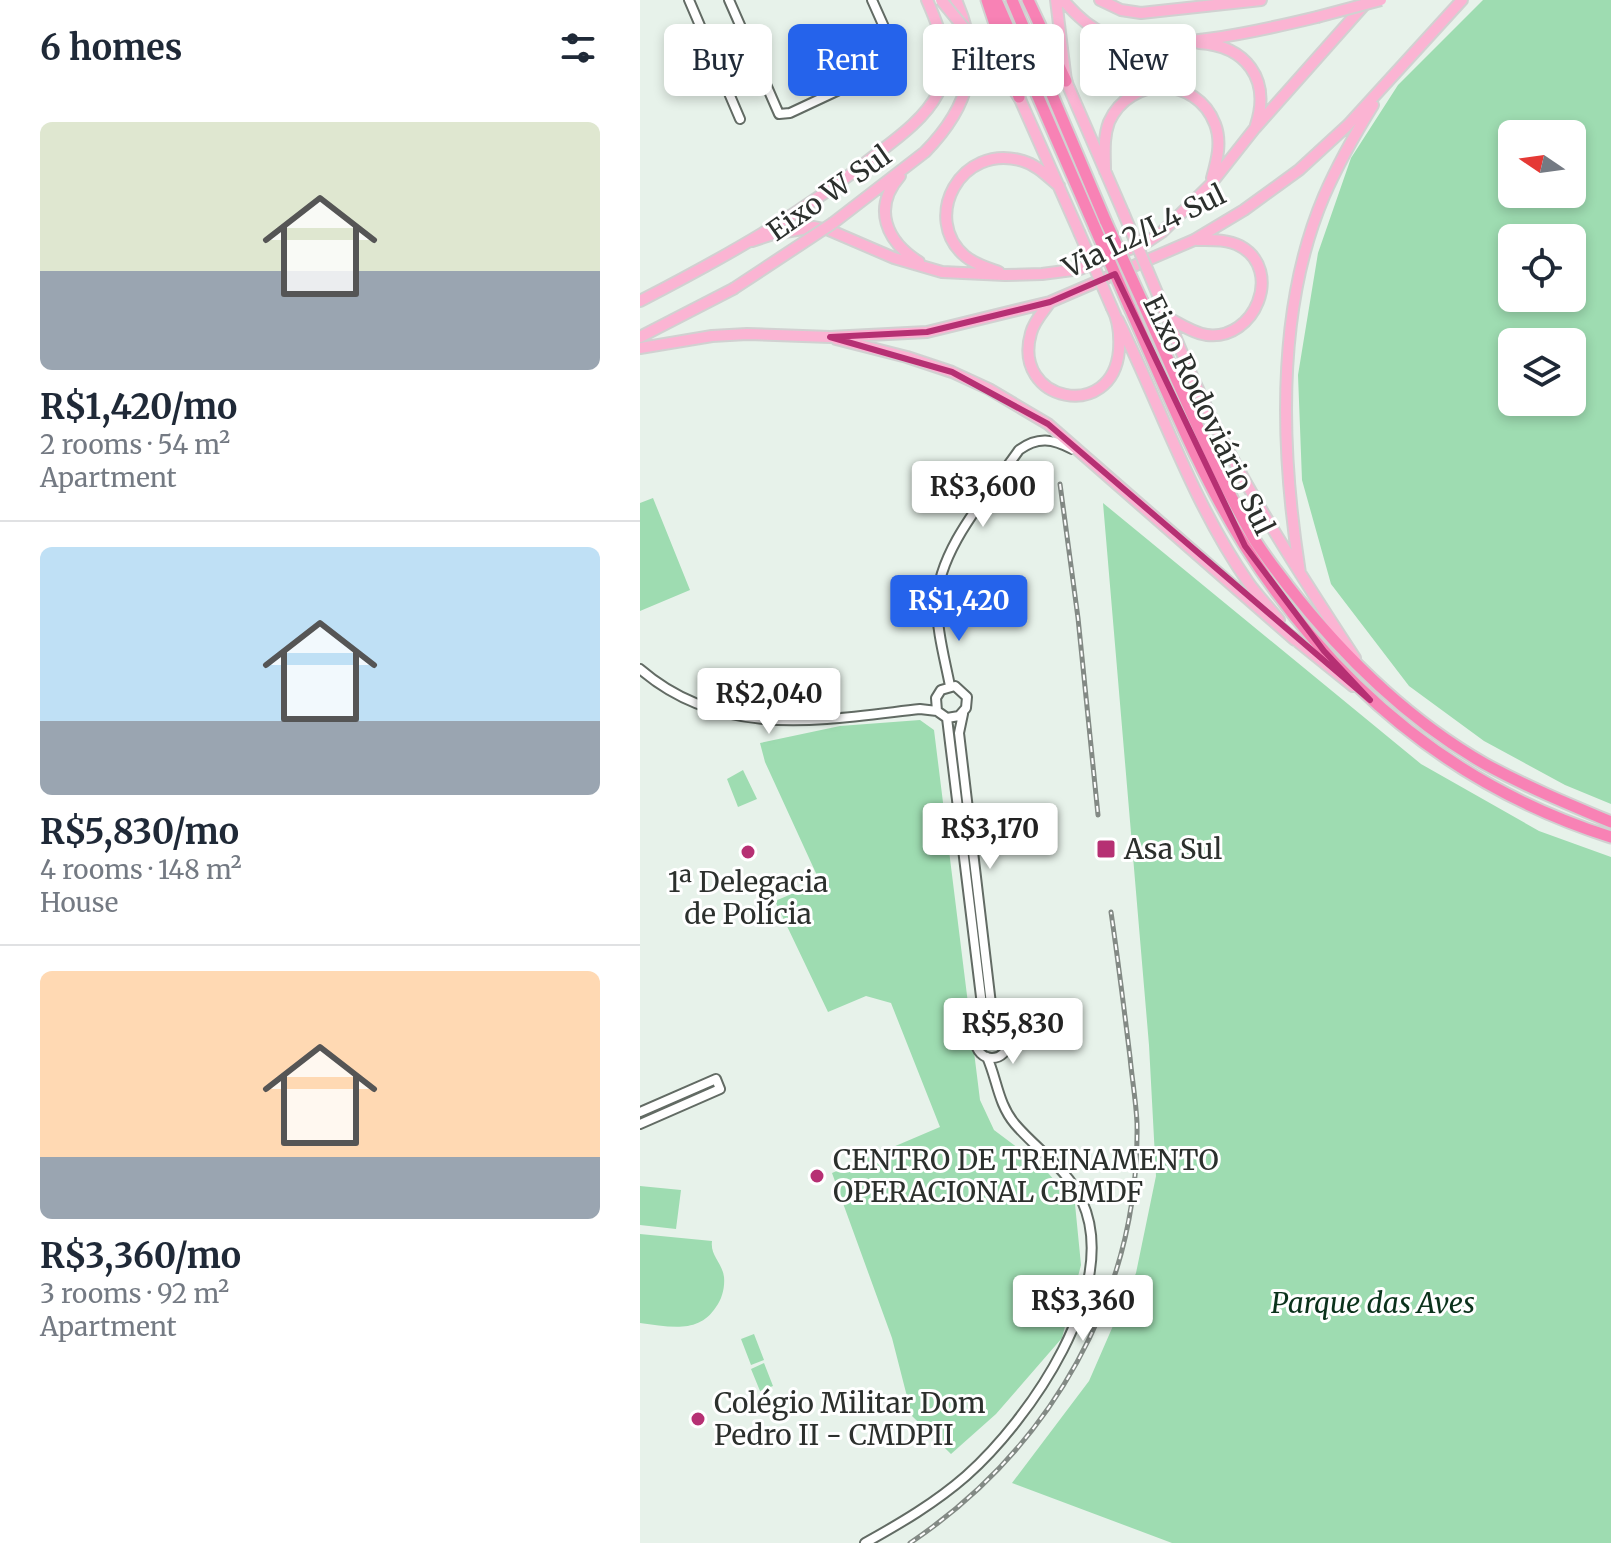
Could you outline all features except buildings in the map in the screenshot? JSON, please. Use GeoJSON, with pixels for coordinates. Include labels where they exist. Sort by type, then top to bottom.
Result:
{"type":"FeatureCollection","features":[{"type":"Feature","properties":{"kind":"highway"},"geometry":{"type":"LineString","coordinates":[[987,0],[1019,97]]}},
{"type":"Feature","properties":{"kind":"highway","name":"Eixo Rodoviário Sul"},"geometry":{"type":"LineString","coordinates":[[996,0],[1205,473],[1245,546],[1324,651],[1370,700],[1407,731],[1476,778],[1528,806],[1611,837]]}},
{"type":"Feature","properties":{"kind":"highway","name":"Eixo Rodoviário Sul"},"geometry":{"type":"LineString","coordinates":[[1012,0],[1106,222],[1217,467],[1254,539],[1317,623],[1365,673],[1442,736],[1483,763],[1539,792],[1611,822]]}},
{"type":"Feature","properties":{"kind":"highway"},"geometry":{"type":"LineString","coordinates":[[1028,0],[1066,81]]}},
{"type":"Feature","properties":{"kind":"main road"},"geometry":{"type":"LineString","coordinates":[[640,301],[752,241],[839,184],[928,108],[942,81],[945,52],[943,37],[927,0]]}},
{"type":"Feature","properties":{"kind":"main road"},"geometry":{"type":"LineString","coordinates":[[941,0],[1019,97],[1191,483],[1249,584],[1295,640]]}},
{"type":"Feature","properties":{"kind":"main road","name":"Eixo W Sul"},"geometry":{"type":"LineString","coordinates":[[640,337],[733,289],[833,223],[910,165],[946,128],[962,104],[969,84],[971,53],[956,0]]}},
{"type":"Feature","properties":{"kind":"main road"},"geometry":{"type":"LineString","coordinates":[[1056,0],[1066,81],[1197,388],[1300,573],[1365,673]]}},
{"type":"Feature","properties":{"kind":"main road"},"geometry":{"type":"LineString","coordinates":[[1063,0],[1087,24]]}},
{"type":"Feature","properties":{"kind":"main road"},"geometry":{"type":"LineString","coordinates":[[1100,0],[1121,10],[1141,13],[1261,0]]}},
{"type":"Feature","properties":{"kind":"main road"},"geometry":{"type":"LineString","coordinates":[[752,241],[814,227],[829,230],[894,258],[942,272],[1005,275],[1080,269],[1147,242],[1162,232],[1210,185],[1255,128],[1369,0]]}},
{"type":"Feature","properties":{"kind":"main road"},"geometry":{"type":"LineString","coordinates":[[1196,38],[1276,27],[1381,0]]}},
{"type":"Feature","properties":{"kind":"main road","name":"Via L2/L4 Sul"},"geometry":{"type":"LineString","coordinates":[[640,348],[712,336],[747,334],[855,339],[927,332],[1050,302],[1194,240],[1244,210],[1299,170],[1348,125],[1462,0]]}},
{"type":"Feature","properties":{"kind":"main road"},"geometry":{"type":"LineString","coordinates":[[1196,43],[1225,46],[1248,64],[1258,80],[1261,96],[1255,128]]}},
{"type":"Feature","properties":{"kind":"main road"},"geometry":{"type":"LineString","coordinates":[[1300,573],[1285,457],[1291,320],[1301,269],[1323,198],[1349,144],[1389,78]]}},
{"type":"Feature","properties":{"kind":"main road"},"geometry":{"type":"LineString","coordinates":[[1105,171],[1105,137],[1118,107],[1145,88],[1159,86],[1190,95],[1208,109],[1216,126],[1219,145],[1210,185]]}},
{"type":"Feature","properties":{"kind":"main road"},"geometry":{"type":"LineString","coordinates":[[1005,275],[964,256],[954,242],[948,224],[948,205],[954,186],[975,163],[996,157],[1026,162],[1059,186]]}},
{"type":"Feature","properties":{"kind":"main road"},"geometry":{"type":"LineString","coordinates":[[910,165],[890,192],[885,216],[887,230],[907,254],[942,272]]}},
{"type":"Feature","properties":{"kind":"main road"},"geometry":{"type":"LineString","coordinates":[[1167,317],[1194,331],[1221,334],[1235,330],[1257,308],[1262,288],[1261,272],[1251,254],[1229,243],[1194,240]]}},
{"type":"Feature","properties":{"kind":"main road"},"geometry":{"type":"LineString","coordinates":[[1050,302],[1031,332],[1028,348],[1036,377],[1060,395],[1072,397],[1086,394],[1102,387],[1113,374],[1119,352],[1118,320]]}},
{"type":"Feature","properties":{"kind":"main road"},"geometry":{"type":"LineString","coordinates":[[855,339],[952,372],[989,389],[1048,424],[1295,640],[1370,700]]}},
{"type":"Feature","properties":{"kind":"street"},"geometry":{"type":"LineString","coordinates":[[689,0],[740,119]]}},
{"type":"Feature","properties":{"kind":"street"},"geometry":{"type":"LineString","coordinates":[[729,0],[776,111],[785,115],[828,96]]}},
{"type":"Feature","properties":{"kind":"street"},"geometry":{"type":"LineString","coordinates":[[872,0],[883,24]]}},
{"type":"Feature","properties":{"kind":"street"},"geometry":{"type":"LineString","coordinates":[[950,686],[936,605],[941,573],[964,528],[1019,450],[1037,441],[1057,441],[1091,459]]}},
{"type":"Feature","properties":{"kind":"street"},"geometry":{"type":"LineString","coordinates":[[640,669],[648,677],[705,707],[747,717],[810,721],[920,709],[937,711],[947,718],[963,713]]}},
{"type":"Feature","properties":{"kind":"street"},"geometry":{"type":"LineString","coordinates":[[920,709],[950,686],[960,688],[967,697],[959,733],[975,882],[991,1004],[1008,1045],[1001,1055],[996,1076]]}},
{"type":"Feature","properties":{"kind":"street"},"geometry":{"type":"LineString","coordinates":[[936,698],[937,711]]}},
{"type":"Feature","properties":{"kind":"street"},"geometry":{"type":"LineString","coordinates":[[865,1543],[942,1496],[1002,1439],[1035,1396],[1060,1355],[1087,1286],[1091,1267],[1092,1236],[1082,1200],[1056,1163],[1014,1122],[998,1094],[996,1076],[987,1057],[978,1048],[982,1005],[947,718]]}},
{"type":"Feature","properties":{"kind":"street"},"geometry":{"type":"LineString","coordinates":[[978,1036],[988,1027],[1001,1029]]}},
{"type":"Feature","properties":{"kind":"street"},"geometry":{"type":"LineString","coordinates":[[987,1057],[1001,1055]]}},
{"type":"Feature","properties":{"kind":"street"},"geometry":{"type":"LineString","coordinates":[[640,1112],[716,1079],[720,1089],[640,1124]]}},
{"type":"Feature","properties":{"kind":"street"},"geometry":{"type":"LineString","coordinates":[[699,1086],[703,1097]]}},
{"type":"Feature","properties":{"kind":"highlighted area"},"geometry":{"type":"Polygon","coordinates":[[[1115,274],[1245,546],[1324,651],[1370,700],[1048,424],[952,372],[830,337],[927,332],[1050,302],[1115,274]]]}},
{"type":"Feature","properties":{"kind":"green space"},"geometry":{"type":"Polygon","coordinates":[[[1483,0],[1611,0],[1611,804],[1565,785],[1484,741],[1409,686],[1331,584],[1302,480],[1298,375],[1318,253],[1351,158],[1398,85],[1483,0]]]}},
{"type":"Feature","properties":{"kind":"green space"},"geometry":{"type":"Polygon","coordinates":[[[653,498],[690,590],[640,611],[640,503],[653,498]]]}},
{"type":"Feature","properties":{"kind":"green space","name":"Parque das Aves"},"geometry":{"type":"Polygon","coordinates":[[[1103,503],[1421,764],[1539,831],[1611,857],[1611,1543],[1172,1543],[1012,1483],[1089,1381],[1136,1273],[1156,1176],[1149,1045],[1103,503]]]}},
{"type":"Feature","properties":{"kind":"green space"},"geometry":{"type":"Polygon","coordinates":[[[920,720],[934,730],[980,1100],[994,1130],[1042,1166],[1075,1204],[1081,1265],[1062,1338],[996,1414],[951,1454],[912,1416],[892,1338],[832,1173],[940,1127],[891,1003],[866,996],[828,1012],[775,901],[820,882],[765,762],[760,743],[840,726],[920,720]]]}},
{"type":"Feature","properties":{"kind":"green space"},"geometry":{"type":"Polygon","coordinates":[[[743,770],[757,799],[738,807],[727,779],[743,770]]]}},
{"type":"Feature","properties":{"kind":"green space"},"geometry":{"type":"Polygon","coordinates":[[[640,1186],[681,1190],[676,1229],[640,1225],[640,1186]]]}},
{"type":"Feature","properties":{"kind":"green space"},"geometry":{"type":"Polygon","coordinates":[[[640,1234],[712,1241],[724,1281],[720,1300],[709,1316],[682,1327],[640,1323],[640,1234]]]}},
{"type":"Feature","properties":{"kind":"green space"},"geometry":{"type":"Polygon","coordinates":[[[754,1334],[764,1360],[751,1365],[741,1339],[754,1334]]]}},
{"type":"Feature","properties":{"kind":"green space"},"geometry":{"type":"Polygon","coordinates":[[[764,1363],[773,1386],[760,1391],[751,1369],[764,1363]]]}},
{"type":"Feature","properties":{"kind":"railway"},"geometry":{"type":"LineString","coordinates":[[1060,484],[1078,618],[1098,815]]}},
{"type":"Feature","properties":{"kind":"railway"},"geometry":{"type":"LineString","coordinates":[[910,1543],[960,1505],[1005,1462],[1044,1414],[1077,1362],[1103,1306],[1122,1248],[1134,1186],[1137,1123],[1111,912]]}},
{"type":"Feature","properties":{"kind":"place","name":"Asa Sul"},"geometry":{"type":"Point","coordinates":[1106,849]}},
{"type":"Feature","properties":{"kind":"place","name":"1ª Delegacia de Polícia"},"geometry":{"type":"Point","coordinates":[748,852]}},
{"type":"Feature","properties":{"kind":"place","name":"CENTRO DE TREINAMENTO OPERACIONAL CBMDF"},"geometry":{"type":"Point","coordinates":[817,1176]}},
{"type":"Feature","properties":{"kind":"place","name":"Colégio Militar Dom Pedro II - CMDPII"},"geometry":{"type":"Point","coordinates":[698,1419]}}]}
